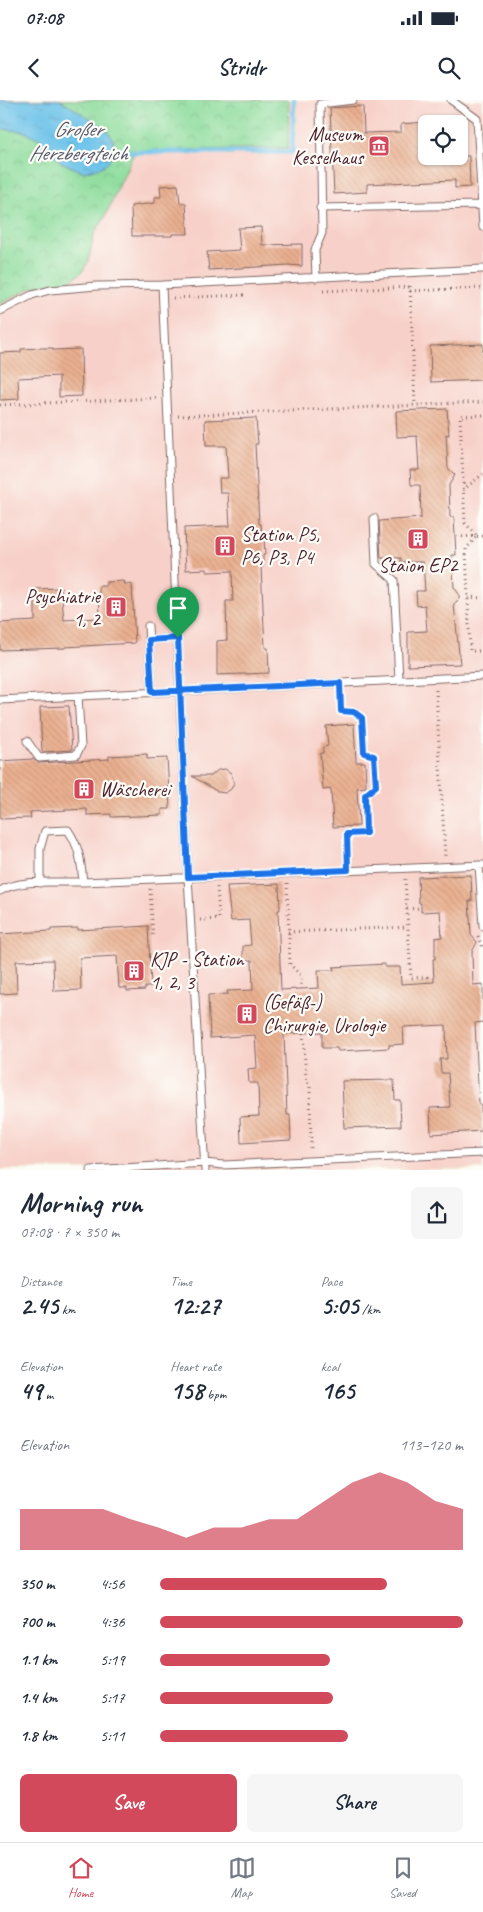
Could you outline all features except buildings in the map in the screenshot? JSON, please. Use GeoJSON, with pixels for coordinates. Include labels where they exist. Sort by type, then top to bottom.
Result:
{"type":"FeatureCollection","features":[{"type":"Feature","properties":{"kind":"lane"},"geometry":{"type":"LineString","coordinates":[[316,278],[315,250],[322,233],[320,208],[320,104],[352,100]]}},
{"type":"Feature","properties":{"kind":"lane"},"geometry":{"type":"LineString","coordinates":[[451,100],[477,119],[483,227]]}},
{"type":"Feature","properties":{"kind":"lane"},"geometry":{"type":"LineString","coordinates":[[320,208],[482,204]]}},
{"type":"Feature","properties":{"kind":"lane"},"geometry":{"type":"LineString","coordinates":[[0,311],[32,295],[50,290],[97,286],[162,285],[483,269]]}},
{"type":"Feature","properties":{"kind":"lane"},"geometry":{"type":"LineString","coordinates":[[162,285],[188,877],[205,1166]]}},
{"type":"Feature","properties":{"kind":"lane"},"geometry":{"type":"LineString","coordinates":[[374,518],[376,564],[394,580],[399,680]]}},
{"type":"Feature","properties":{"kind":"lane"},"geometry":{"type":"LineString","coordinates":[[148,626],[152,692]]}},
{"type":"Feature","properties":{"kind":"lane"},"geometry":{"type":"LineString","coordinates":[[149,640],[178,638]]}},
{"type":"Feature","properties":{"kind":"lane"},"geometry":{"type":"LineString","coordinates":[[0,700],[483,676]]}},
{"type":"Feature","properties":{"kind":"lane"},"geometry":{"type":"LineString","coordinates":[[27,741],[39,758],[76,756],[81,746],[78,696]]}},
{"type":"Feature","properties":{"kind":"lane"},"geometry":{"type":"LineString","coordinates":[[40,883],[40,849],[45,831],[68,830],[77,844],[83,882]]}},
{"type":"Feature","properties":{"kind":"lane"},"geometry":{"type":"LineString","coordinates":[[0,891],[15,885],[40,883],[481,865],[483,926]]}},
{"type":"Feature","properties":{"kind":"lane"},"geometry":{"type":"LineString","coordinates":[[91,1170],[311,1162],[483,1153]]}},
{"type":"Feature","properties":{"kind":"path"},"geometry":{"type":"LineString","coordinates":[[409,273],[415,405]]}},
{"type":"Feature","properties":{"kind":"path"},"geometry":{"type":"LineString","coordinates":[[322,291],[483,288]]}},
{"type":"Feature","properties":{"kind":"path"},"geometry":{"type":"LineString","coordinates":[[162,299],[246,294]]}},
{"type":"Feature","properties":{"kind":"path"},"geometry":{"type":"LineString","coordinates":[[0,405],[167,397]]}},
{"type":"Feature","properties":{"kind":"path"},"geometry":{"type":"LineString","coordinates":[[168,416],[483,402]]}},
{"type":"Feature","properties":{"kind":"path"},"geometry":{"type":"LineString","coordinates":[[477,536],[465,523],[460,416],[483,415]]}},
{"type":"Feature","properties":{"kind":"path"},"geometry":{"type":"LineString","coordinates":[[463,490],[483,474]]}},
{"type":"Feature","properties":{"kind":"path"},"geometry":{"type":"LineString","coordinates":[[477,536],[466,549],[470,651],[483,651]]}},
{"type":"Feature","properties":{"kind":"path"},"geometry":{"type":"LineString","coordinates":[[457,537],[483,536]]}},
{"type":"Feature","properties":{"kind":"path"},"geometry":{"type":"LineString","coordinates":[[468,597],[483,598]]}},
{"type":"Feature","properties":{"kind":"path"},"geometry":{"type":"LineString","coordinates":[[435,678],[446,866]]}},
{"type":"Feature","properties":{"kind":"path"},"geometry":{"type":"LineString","coordinates":[[340,683],[341,717]]}},
{"type":"Feature","properties":{"kind":"path"},"geometry":{"type":"LineString","coordinates":[[341,711],[354,712],[362,718],[364,753],[374,756],[376,786],[365,795],[366,833],[347,834],[348,870]]}},
{"type":"Feature","properties":{"kind":"path"},"geometry":{"type":"LineString","coordinates":[[405,868],[410,978],[427,977],[427,982]]}},
{"type":"Feature","properties":{"kind":"path"},"geometry":{"type":"LineString","coordinates":[[286,872],[290,964],[301,976],[301,989]]}},
{"type":"Feature","properties":{"kind":"path"},"geometry":{"type":"LineString","coordinates":[[191,921],[218,919],[217,875]]}},
{"type":"Feature","properties":{"kind":"path"},"geometry":{"type":"LineString","coordinates":[[150,879],[153,937]]}},
{"type":"Feature","properties":{"kind":"path"},"geometry":{"type":"LineString","coordinates":[[407,909],[421,908]]}},
{"type":"Feature","properties":{"kind":"path"},"geometry":{"type":"LineString","coordinates":[[288,932],[408,926]]}},
{"type":"Feature","properties":{"kind":"path"},"geometry":{"type":"LineString","coordinates":[[303,1033],[306,1077],[310,1086],[311,1162]]}},
{"type":"Feature","properties":{"kind":"shaded area"},"geometry":{"type":"Polygon","coordinates":[[[289,100],[483,100],[483,1169],[0,1169],[0,304],[31,288],[71,280],[88,262],[94,234],[104,219],[135,151],[288,148],[289,100]]]}},
{"type":"Feature","properties":{"kind":"green space"},"geometry":{"type":"Polygon","coordinates":[[[0,100],[289,100],[288,148],[135,151],[104,219],[94,234],[88,262],[82,272],[71,280],[31,288],[0,304],[0,100]]]}},
{"type":"Feature","properties":{"kind":"water","name":"Großer Herzbergteich"},"geometry":{"type":"Polygon","coordinates":[[[0,100],[60,100],[107,129],[113,140],[114,152],[109,161],[102,167],[83,172],[61,162],[38,138],[22,131],[0,129],[0,100]]]}},
{"type":"Feature","properties":{"kind":"waterway"},"geometry":{"type":"LineString","coordinates":[[114,152],[292,152],[294,100]]}},
{"type":"Feature","properties":{"kind":"place","name":"Museum Kesselhaus"},"geometry":{"type":"Point","coordinates":[379,146]}},
{"type":"Feature","properties":{"kind":"place","name":"Staion EP2"},"geometry":{"type":"Point","coordinates":[418,539]}},
{"type":"Feature","properties":{"kind":"place","name":"Station P5, P6, P3, P4"},"geometry":{"type":"Point","coordinates":[225,546]}},
{"type":"Feature","properties":{"kind":"place","name":"Psychiatrie 1, 2"},"geometry":{"type":"Point","coordinates":[116,607]}},
{"type":"Feature","properties":{"kind":"place","name":"Wäscherei"},"geometry":{"type":"Point","coordinates":[84,789]}},
{"type":"Feature","properties":{"kind":"place","name":"KJP - Station 1, 2, 3"},"geometry":{"type":"Point","coordinates":[134,971]}},
{"type":"Feature","properties":{"kind":"place","name":"(Gefäß-) Chirurgie, Urologie"},"geometry":{"type":"Point","coordinates":[247,1014]}},
{"type":"Feature","properties":{"kind":"route"},"geometry":{"type":"LineString","coordinates":[[178,638],[149,640],[152,692],[180,691],[340,683],[341,711],[354,712],[362,718],[364,753],[374,756],[376,786],[365,795],[366,833],[347,834],[348,870],[188,877],[180,691],[178,638]]}}]}
